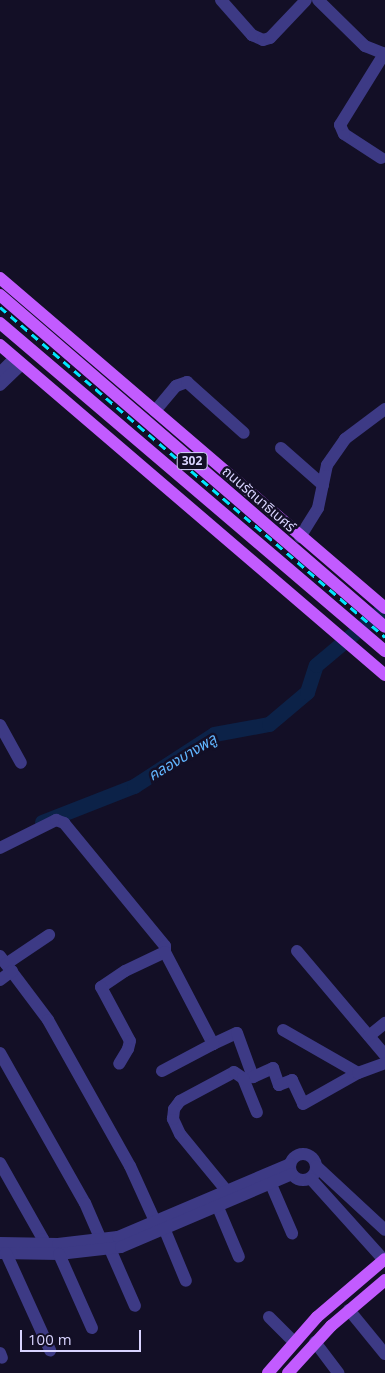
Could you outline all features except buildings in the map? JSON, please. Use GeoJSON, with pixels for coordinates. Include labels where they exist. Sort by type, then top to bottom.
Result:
{"type":"FeatureCollection","features":[{"type":"Feature","properties":{"kind":"main road","name":"ถนนรัตนาธิเบศร์"},"geometry":{"type":"LineString","coordinates":[[0,278],[380,604]]}},
{"type":"Feature","properties":{"kind":"main road","name":"ถนนรัตนาธิเบศร์"},"geometry":{"type":"LineString","coordinates":[[0,294],[385,627]]}},
{"type":"Feature","properties":{"kind":"main road"},"geometry":{"type":"LineString","coordinates":[[0,294],[170,425]]}},
{"type":"Feature","properties":{"kind":"main road","name":"302"},"geometry":{"type":"LineString","coordinates":[[0,323],[385,651]]}},
{"type":"Feature","properties":{"kind":"main road"},"geometry":{"type":"LineString","coordinates":[[0,327],[128,456]]}},
{"type":"Feature","properties":{"kind":"main road","name":"302"},"geometry":{"type":"LineString","coordinates":[[0,345],[385,675]]}},
{"type":"Feature","properties":{"kind":"main road"},"geometry":{"type":"LineString","coordinates":[[268,1373],[293,1341],[317,1317],[385,1260]]}},
{"type":"Feature","properties":{"kind":"main road"},"geometry":{"type":"LineString","coordinates":[[288,1373],[315,1342],[349,1310],[384,1282]]}},
{"type":"Feature","properties":{"kind":"street"},"geometry":{"type":"LineString","coordinates":[[221,0],[252,35],[263,40],[270,38],[306,0]]}},
{"type":"Feature","properties":{"kind":"street"},"geometry":{"type":"LineString","coordinates":[[318,0],[365,46],[385,54],[340,125],[344,134],[381,158]]}},
{"type":"Feature","properties":{"kind":"street"},"geometry":{"type":"LineString","coordinates":[[0,373],[19,361]]}},
{"type":"Feature","properties":{"kind":"street"},"geometry":{"type":"LineString","coordinates":[[0,385],[19,361]]}},
{"type":"Feature","properties":{"kind":"street"},"geometry":{"type":"LineString","coordinates":[[155,412],[176,386],[187,382],[244,433]]}},
{"type":"Feature","properties":{"kind":"street"},"geometry":{"type":"LineString","coordinates":[[300,537],[318,508],[328,465],[345,440],[385,409]]}},
{"type":"Feature","properties":{"kind":"street"},"geometry":{"type":"LineString","coordinates":[[281,448],[323,485]]}},
{"type":"Feature","properties":{"kind":"street"},"geometry":{"type":"LineString","coordinates":[[0,725],[21,763]]}},
{"type":"Feature","properties":{"kind":"street"},"geometry":{"type":"LineString","coordinates":[[0,848],[56,820],[64,823],[159,936],[165,946],[165,952],[213,1044]]}},
{"type":"Feature","properties":{"kind":"street"},"geometry":{"type":"LineString","coordinates":[[0,980],[6,963],[49,935]]}},
{"type":"Feature","properties":{"kind":"street"},"geometry":{"type":"LineString","coordinates":[[297,951],[385,1055]]}},
{"type":"Feature","properties":{"kind":"street"},"geometry":{"type":"LineString","coordinates":[[119,1064],[128,1049],[130,1041],[101,987],[125,971],[165,952]]}},
{"type":"Feature","properties":{"kind":"street"},"geometry":{"type":"LineString","coordinates":[[6,963],[48,1020],[130,1166],[186,1281]]}},
{"type":"Feature","properties":{"kind":"street"},"geometry":{"type":"LineString","coordinates":[[369,1036],[385,1023]]}},
{"type":"Feature","properties":{"kind":"street"},"geometry":{"type":"LineString","coordinates":[[283,1030],[358,1073]]}},
{"type":"Feature","properties":{"kind":"street"},"geometry":{"type":"LineString","coordinates":[[162,1071],[237,1033],[253,1077],[273,1068],[280,1086],[292,1080],[303,1104],[358,1073],[385,1063]]}},
{"type":"Feature","properties":{"kind":"street"},"geometry":{"type":"LineString","coordinates":[[0,1053],[85,1203],[135,1306]]}},
{"type":"Feature","properties":{"kind":"street"},"geometry":{"type":"LineString","coordinates":[[226,1190],[180,1134],[173,1119],[174,1108],[180,1101],[234,1072],[243,1078],[257,1112]]}},
{"type":"Feature","properties":{"kind":"street"},"geometry":{"type":"LineString","coordinates":[[0,1163],[43,1249],[59,1254],[105,1245],[217,1205],[270,1182],[291,1169],[296,1156],[307,1154],[316,1166],[385,1230]]}},
{"type":"Feature","properties":{"kind":"street"},"geometry":{"type":"LineString","coordinates":[[310,1179],[316,1166]]}},
{"type":"Feature","properties":{"kind":"street"},"geometry":{"type":"LineString","coordinates":[[159,1225],[226,1190],[291,1169]]}},
{"type":"Feature","properties":{"kind":"street"},"geometry":{"type":"LineString","coordinates":[[291,1169],[300,1180],[310,1179]]}},
{"type":"Feature","properties":{"kind":"street"},"geometry":{"type":"LineString","coordinates":[[310,1179],[385,1260]]}},
{"type":"Feature","properties":{"kind":"street"},"geometry":{"type":"LineString","coordinates":[[270,1182],[292,1233]]}},
{"type":"Feature","properties":{"kind":"street"},"geometry":{"type":"LineString","coordinates":[[217,1205],[239,1257]]}},
{"type":"Feature","properties":{"kind":"street"},"geometry":{"type":"LineString","coordinates":[[358,1231],[362,1220],[372,1217]]}},
{"type":"Feature","properties":{"kind":"street"},"geometry":{"type":"LineString","coordinates":[[50,1350],[2,1250],[105,1245]]}},
{"type":"Feature","properties":{"kind":"street"},"geometry":{"type":"LineString","coordinates":[[59,1254],[92,1328]]}},
{"type":"Feature","properties":{"kind":"street"},"geometry":{"type":"LineString","coordinates":[[349,1310],[385,1354]]}},
{"type":"Feature","properties":{"kind":"street"},"geometry":{"type":"LineString","coordinates":[[269,1317],[293,1341]]}},
{"type":"Feature","properties":{"kind":"street"},"geometry":{"type":"LineString","coordinates":[[315,1342],[338,1373]]}},
{"type":"Feature","properties":{"kind":"waterway","name":"คลองบางพลู"},"geometry":{"type":"LineString","coordinates":[[42,822],[134,786],[214,734],[269,724],[307,692],[316,665],[385,607]]}},
{"type":"Feature","properties":{"kind":"railway"},"geometry":{"type":"LineString","coordinates":[[0,307],[385,637]]}}]}
